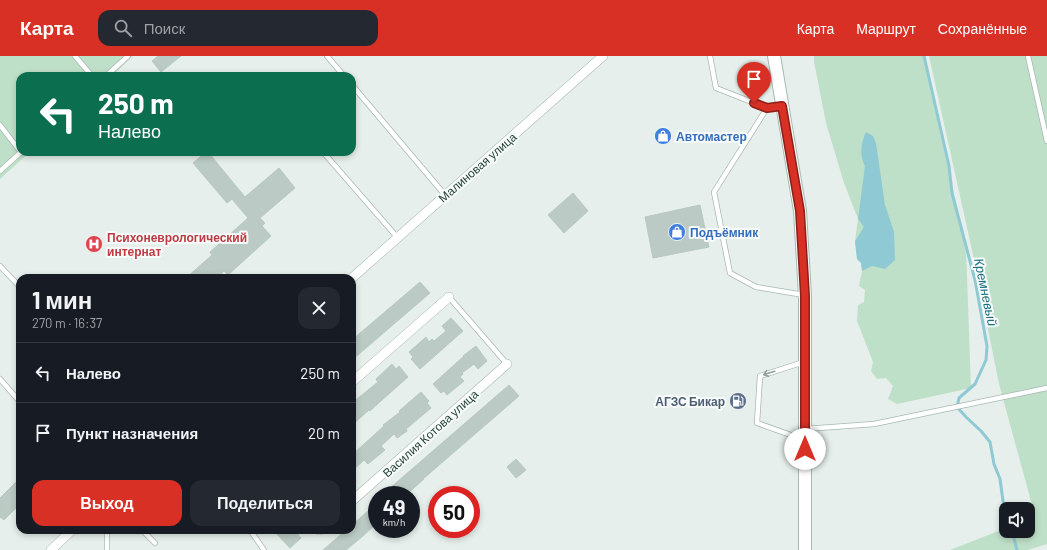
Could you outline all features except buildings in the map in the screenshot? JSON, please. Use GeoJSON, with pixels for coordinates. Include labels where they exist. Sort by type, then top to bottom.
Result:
{"type":"FeatureCollection","features":[{"type":"Feature","properties":{"kind":"main road"},"geometry":{"type":"LineString","coordinates":[[774,56],[800,211],[805,296],[806,361],[805,550]]}},
{"type":"Feature","properties":{"kind":"street","name":"Малиновая улица"},"geometry":{"type":"LineString","coordinates":[[356,274],[603,56]]}},
{"type":"Feature","properties":{"kind":"street"},"geometry":{"type":"LineString","coordinates":[[356,378],[449,297]]}},
{"type":"Feature","properties":{"kind":"street","name":"Василия Котова улица"},"geometry":{"type":"LineString","coordinates":[[356,497],[507,364]]}},
{"type":"Feature","properties":{"kind":"street"},"geometry":{"type":"LineString","coordinates":[[51,550],[68,534]]}},
{"type":"Feature","properties":{"kind":"lane"},"geometry":{"type":"LineString","coordinates":[[75,56],[89,72]]}},
{"type":"Feature","properties":{"kind":"lane"},"geometry":{"type":"LineString","coordinates":[[110,72],[128,56]]}},
{"type":"Feature","properties":{"kind":"lane"},"geometry":{"type":"LineString","coordinates":[[327,56],[341,72]]}},
{"type":"Feature","properties":{"kind":"lane"},"geometry":{"type":"LineString","coordinates":[[710,56],[716,88],[767,108],[782,106]]}},
{"type":"Feature","properties":{"kind":"lane"},"geometry":{"type":"LineString","coordinates":[[1028,56],[1047,140]]}},
{"type":"Feature","properties":{"kind":"lane"},"geometry":{"type":"LineString","coordinates":[[356,90],[445,195]]}},
{"type":"Feature","properties":{"kind":"lane"},"geometry":{"type":"LineString","coordinates":[[767,108],[714,192],[730,273],[756,287],[805,296]]}},
{"type":"Feature","properties":{"kind":"lane"},"geometry":{"type":"LineString","coordinates":[[0,125],[16,146]]}},
{"type":"Feature","properties":{"kind":"lane"},"geometry":{"type":"LineString","coordinates":[[0,171],[16,155]]}},
{"type":"Feature","properties":{"kind":"lane"},"geometry":{"type":"LineString","coordinates":[[326,156],[397,237]]}},
{"type":"Feature","properties":{"kind":"lane"},"geometry":{"type":"LineString","coordinates":[[0,266],[16,283]]}},
{"type":"Feature","properties":{"kind":"lane"},"geometry":{"type":"LineString","coordinates":[[449,297],[507,364]]}},
{"type":"Feature","properties":{"kind":"lane"},"geometry":{"type":"LineString","coordinates":[[806,361],[760,376],[757,423],[805,435],[874,424],[1047,388]]}},
{"type":"Feature","properties":{"kind":"lane"},"geometry":{"type":"LineString","coordinates":[[0,379],[16,397]]}},
{"type":"Feature","properties":{"kind":"lane"},"geometry":{"type":"LineString","coordinates":[[107,534],[107,550]]}},
{"type":"Feature","properties":{"kind":"lane"},"geometry":{"type":"LineString","coordinates":[[147,534],[155,543]]}},
{"type":"Feature","properties":{"kind":"lane"},"geometry":{"type":"LineString","coordinates":[[253,534],[264,550]]}},
{"type":"Feature","properties":{"kind":"green space"},"geometry":{"type":"Polygon","coordinates":[[[0,56],[133,56],[116,72],[16,72],[16,156],[26,156],[0,179],[0,56]]]}},
{"type":"Feature","properties":{"kind":"green space"},"geometry":{"type":"Polygon","coordinates":[[[814,56],[923,56],[966,248],[971,388],[897,404],[888,399],[893,386],[886,378],[877,379],[871,371],[873,362],[857,321],[858,305],[864,302],[865,290],[859,286],[862,271],[861,263],[857,259],[855,241],[858,219],[844,183],[826,123],[814,56]]]}},
{"type":"Feature","properties":{"kind":"green space"},"geometry":{"type":"Polygon","coordinates":[[[929,56],[1047,56],[1047,544],[1028,550],[950,550],[999,531],[999,538],[1035,538],[1035,502],[1031,502],[999,384],[972,250],[929,56]]]}},
{"type":"Feature","properties":{"kind":"water"},"geometry":{"type":"Polygon","coordinates":[[[866,132],[873,136],[876,143],[885,205],[894,232],[895,260],[885,269],[872,266],[862,271],[861,263],[857,259],[855,241],[864,227],[858,219],[865,166],[861,149],[866,132]]]}},
{"type":"Feature","properties":{"kind":"waterway","name":"Кремневый"},"geometry":{"type":"LineString","coordinates":[[924,56],[949,166],[952,193],[975,280],[987,346],[986,360],[975,384],[959,398],[957,407],[990,442],[994,464],[1000,479],[1003,502]]}},
{"type":"Feature","properties":{"kind":"waterway","name":"Кремневый"},"geometry":{"type":"LineString","coordinates":[[1014,538],[1017,550]]}},
{"type":"Feature","properties":{"kind":"place","name":"Автомастер"},"geometry":{"type":"Point","coordinates":[663,136]}},
{"type":"Feature","properties":{"kind":"place","name":"Подъёмник"},"geometry":{"type":"Point","coordinates":[677,232]}},
{"type":"Feature","properties":{"kind":"place","name":"Психоневрологический интернат"},"geometry":{"type":"Point","coordinates":[94,244]}},
{"type":"Feature","properties":{"kind":"place","name":"АГЗС Бикар"},"geometry":{"type":"Point","coordinates":[738,401]}},
{"type":"Feature","properties":{"kind":"route"},"geometry":{"type":"LineString","coordinates":[[754,103],[767,108],[782,106],[800,211],[805,296],[805,449]]}}]}
